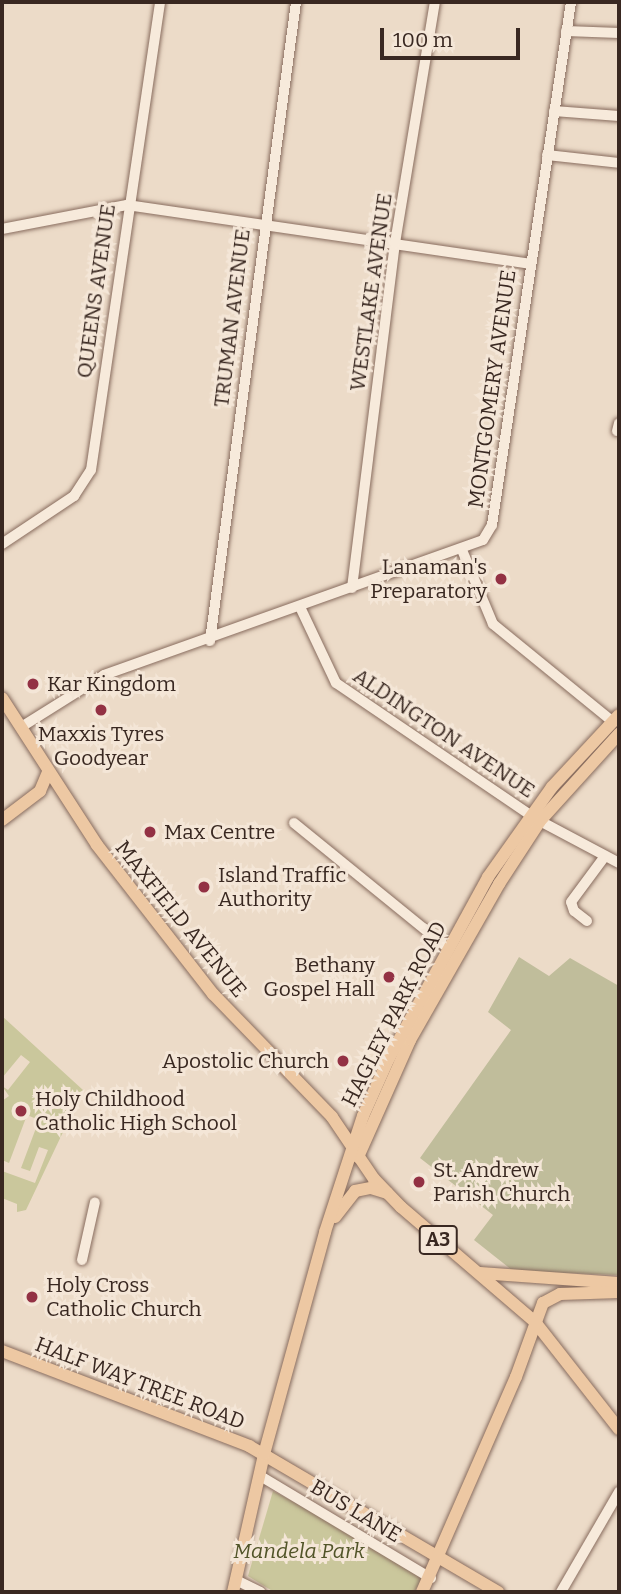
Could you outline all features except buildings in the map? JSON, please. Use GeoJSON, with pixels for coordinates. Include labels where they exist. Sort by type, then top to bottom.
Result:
{"type":"FeatureCollection","features":[{"type":"Feature","properties":{"kind":"main road","name":"MAXFIELD AVENUE"},"geometry":{"type":"LineString","coordinates":[[2,698],[48,772],[199,978],[332,1117],[355,1152]]}},
{"type":"Feature","properties":{"kind":"main road","name":"HAGLEY PARK ROAD"},"geometry":{"type":"LineString","coordinates":[[236,1587],[262,1477],[264,1454],[325,1232],[389,1058],[448,948],[535,818],[616,718]]}},
{"type":"Feature","properties":{"kind":"main road","name":"HAGLEY PARK ROAD"},"geometry":{"type":"LineString","coordinates":[[355,1152],[428,1006],[535,818],[619,734]]}},
{"type":"Feature","properties":{"kind":"main road"},"geometry":{"type":"LineString","coordinates":[[2,820],[40,791],[48,772]]}},
{"type":"Feature","properties":{"kind":"main road","name":"A3"},"geometry":{"type":"LineString","coordinates":[[355,1152],[387,1193],[535,1322],[619,1429]]}},
{"type":"Feature","properties":{"kind":"main road"},"geometry":{"type":"LineString","coordinates":[[325,1232],[355,1191],[371,1188],[387,1193]]}},
{"type":"Feature","properties":{"kind":"main road"},"geometry":{"type":"LineString","coordinates":[[480,1273],[619,1283]]}},
{"type":"Feature","properties":{"kind":"main road"},"geometry":{"type":"LineString","coordinates":[[422,1592],[439,1560],[543,1303],[553,1296],[619,1292]]}},
{"type":"Feature","properties":{"kind":"main road","name":"HALF WAY TREE ROAD"},"geometry":{"type":"LineString","coordinates":[[2,1351],[198,1423],[264,1454],[439,1560],[498,1592]]}},
{"type":"Feature","properties":{"kind":"street","name":"QUEENS AVENUE"},"geometry":{"type":"LineString","coordinates":[[2,544],[74,496],[88,480],[127,205],[160,2]]}},
{"type":"Feature","properties":{"kind":"street","name":"TRUMAN AVENUE"},"geometry":{"type":"LineString","coordinates":[[210,640],[296,2]]}},
{"type":"Feature","properties":{"kind":"street","name":"WESTLAKE AVENUE"},"geometry":{"type":"LineString","coordinates":[[352,588],[395,243],[435,2]]}},
{"type":"Feature","properties":{"kind":"street","name":"MONTGOMERY AVENUE"},"geometry":{"type":"LineString","coordinates":[[26,724],[104,675],[210,640],[462,550],[483,540],[492,525],[571,2]]}},
{"type":"Feature","properties":{"kind":"street"},"geometry":{"type":"LineString","coordinates":[[566,32],[619,33]]}},
{"type":"Feature","properties":{"kind":"street"},"geometry":{"type":"LineString","coordinates":[[554,111],[619,116]]}},
{"type":"Feature","properties":{"kind":"street"},"geometry":{"type":"LineString","coordinates":[[547,155],[619,163]]}},
{"type":"Feature","properties":{"kind":"street"},"geometry":{"type":"LineString","coordinates":[[2,229],[127,205],[530,264]]}},
{"type":"Feature","properties":{"kind":"street"},"geometry":{"type":"LineString","coordinates":[[462,550],[493,624],[616,718]]}},
{"type":"Feature","properties":{"kind":"street","name":"ALDINGTON AVENUE"},"geometry":{"type":"LineString","coordinates":[[300,607],[336,683],[535,818],[619,863]]}},
{"type":"Feature","properties":{"kind":"street"},"geometry":{"type":"LineString","coordinates":[[294,823],[448,948]]}},
{"type":"Feature","properties":{"kind":"street"},"geometry":{"type":"LineString","coordinates":[[587,921],[574,911],[571,901],[605,856]]}},
{"type":"Feature","properties":{"kind":"street"},"geometry":{"type":"LineString","coordinates":[[82,1260],[95,1202]]}},
{"type":"Feature","properties":{"kind":"street","name":"BUS LANE"},"geometry":{"type":"LineString","coordinates":[[262,1477],[431,1578]]}},
{"type":"Feature","properties":{"kind":"street"},"geometry":{"type":"LineString","coordinates":[[561,1592],[619,1492]]}},
{"type":"Feature","properties":{"kind":"street"},"geometry":{"type":"LineString","coordinates":[[236,1587],[261,1592]]}},
{"type":"Feature","properties":{"kind":"green space","name":"Holy Childhood Catholic High School"},"geometry":{"type":"Polygon","coordinates":[[[2,1016],[83,1090],[26,1210],[17,1212],[17,1204],[2,1198],[2,1171],[35,1183],[48,1150],[39,1147],[30,1171],[21,1168],[39,1120],[27,1115],[9,1163],[2,1160],[2,1101],[9,1096],[2,1086],[8,1090],[30,1062],[21,1055],[2,1078],[2,1016]]]}},
{"type":"Feature","properties":{"kind":"green space","name":"Mandela Park"},"geometry":{"type":"Polygon","coordinates":[[[273,1491],[326,1519],[423,1578],[414,1592],[274,1592],[248,1576],[273,1491]]]}},
{"type":"Feature","properties":{"kind":"shaded area"},"geometry":{"type":"Polygon","coordinates":[[[519,957],[549,976],[570,958],[619,986],[619,1275],[513,1271],[474,1240],[493,1215],[420,1158],[511,1030],[488,1012],[519,957]]]}},
{"type":"Feature","properties":{"kind":"place","name":"Lanaman's Preparatory"},"geometry":{"type":"Point","coordinates":[501,579]}},
{"type":"Feature","properties":{"kind":"place","name":"Kar Kingdom"},"geometry":{"type":"Point","coordinates":[33,684]}},
{"type":"Feature","properties":{"kind":"place","name":"Maxxis Tyres Goodyear"},"geometry":{"type":"Point","coordinates":[101,710]}},
{"type":"Feature","properties":{"kind":"place","name":"Max Centre"},"geometry":{"type":"Point","coordinates":[150,832]}},
{"type":"Feature","properties":{"kind":"place","name":"Island Traffic Authority"},"geometry":{"type":"Point","coordinates":[204,887]}},
{"type":"Feature","properties":{"kind":"place","name":"Bethany Gospel Hall"},"geometry":{"type":"Point","coordinates":[389,977]}},
{"type":"Feature","properties":{"kind":"place","name":"Apostolic Church"},"geometry":{"type":"Point","coordinates":[343,1061]}},
{"type":"Feature","properties":{"kind":"place","name":"Holy Childhood Catholic High School"},"geometry":{"type":"Point","coordinates":[21,1111]}},
{"type":"Feature","properties":{"kind":"place","name":"St. Andrew Parish Church"},"geometry":{"type":"Point","coordinates":[419,1182]}},
{"type":"Feature","properties":{"kind":"place","name":"Holy Cross Catholic Church"},"geometry":{"type":"Point","coordinates":[32,1297]}}]}
